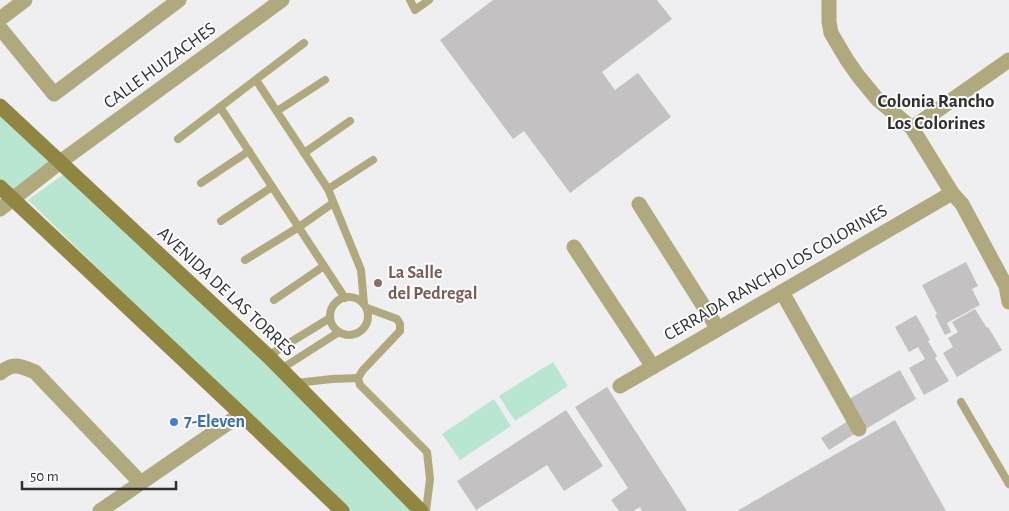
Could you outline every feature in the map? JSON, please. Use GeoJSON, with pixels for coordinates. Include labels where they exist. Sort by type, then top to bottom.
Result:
{"type":"FeatureCollection","features":[{"type":"Feature","properties":{"kind":"street"},"geometry":{"type":"LineString","coordinates":[[0,19],[25,0]]}},
{"type":"Feature","properties":{"kind":"street"},"geometry":{"type":"LineString","coordinates":[[0,28],[54,94],[179,0]]}},
{"type":"Feature","properties":{"kind":"street","name":"CALLE HUIZACHES"},"geometry":{"type":"LineString","coordinates":[[0,209],[60,162],[282,0]]}},
{"type":"Feature","properties":{"kind":"street"},"geometry":{"type":"LineString","coordinates":[[829,0],[831,33],[847,60],[878,100],[912,128],[952,193],[962,204],[1006,286],[1009,302]]}},
{"type":"Feature","properties":{"kind":"street"},"geometry":{"type":"LineString","coordinates":[[912,128],[1009,60]]}},
{"type":"Feature","properties":{"kind":"street","name":"AVENIDA DE LAS TORRES"},"geometry":{"type":"LineString","coordinates":[[0,106],[268,356],[421,511]]}},
{"type":"Feature","properties":{"kind":"street"},"geometry":{"type":"LineString","coordinates":[[0,187],[342,511]]}},
{"type":"Feature","properties":{"kind":"street","name":"CERRADA RANCHO LOS COLORINES"},"geometry":{"type":"LineString","coordinates":[[620,386],[952,193]]}},
{"type":"Feature","properties":{"kind":"street"},"geometry":{"type":"LineString","coordinates":[[639,204],[718,329]]}},
{"type":"Feature","properties":{"kind":"street"},"geometry":{"type":"LineString","coordinates":[[574,248],[653,367]]}},
{"type":"Feature","properties":{"kind":"street"},"geometry":{"type":"LineString","coordinates":[[782,292],[858,429]]}},
{"type":"Feature","properties":{"kind":"street"},"geometry":{"type":"LineString","coordinates":[[0,373],[8,367],[20,366],[35,372],[141,483]]}},
{"type":"Feature","properties":{"kind":"street"},"geometry":{"type":"LineString","coordinates":[[100,511],[241,414]]}},
{"type":"Feature","properties":{"kind":"lane"},"geometry":{"type":"LineString","coordinates":[[410,0],[415,10],[429,0]]}},
{"type":"Feature","properties":{"kind":"lane"},"geometry":{"type":"LineString","coordinates":[[178,139],[304,43]]}},
{"type":"Feature","properties":{"kind":"lane"},"geometry":{"type":"LineString","coordinates":[[256,80],[328,190],[361,270],[366,306],[368,319],[364,329],[360,333],[349,336],[343,335],[334,328],[330,318],[332,308],[335,303],[345,298],[355,298],[366,306],[397,319],[400,324],[400,331],[363,370],[358,378],[360,385],[427,452],[430,479],[426,511]]}},
{"type":"Feature","properties":{"kind":"lane"},"geometry":{"type":"LineString","coordinates":[[277,111],[325,80]]}},
{"type":"Feature","properties":{"kind":"lane"},"geometry":{"type":"LineString","coordinates":[[220,107],[345,298]]}},
{"type":"Feature","properties":{"kind":"lane"},"geometry":{"type":"LineString","coordinates":[[304,153],[350,122]]}},
{"type":"Feature","properties":{"kind":"lane"},"geometry":{"type":"LineString","coordinates":[[201,183],[249,151]]}},
{"type":"Feature","properties":{"kind":"lane"},"geometry":{"type":"LineString","coordinates":[[328,190],[373,160]]}},
{"type":"Feature","properties":{"kind":"lane"},"geometry":{"type":"LineString","coordinates":[[221,221],[272,187]]}},
{"type":"Feature","properties":{"kind":"lane"},"geometry":{"type":"LineString","coordinates":[[245,260],[333,203]]}},
{"type":"Feature","properties":{"kind":"lane"},"geometry":{"type":"LineString","coordinates":[[274,300],[324,266]]}},
{"type":"Feature","properties":{"kind":"lane"},"geometry":{"type":"LineString","coordinates":[[268,356],[330,318]]}},
{"type":"Feature","properties":{"kind":"lane"},"geometry":{"type":"LineString","coordinates":[[281,369],[339,332]]}},
{"type":"Feature","properties":{"kind":"lane"},"geometry":{"type":"LineString","coordinates":[[296,383],[358,378]]}},
{"type":"Feature","properties":{"kind":"lane"},"geometry":{"type":"LineString","coordinates":[[961,402],[1009,484]]}},
{"type":"Feature","properties":{"kind":"green space"},"geometry":{"type":"Polygon","coordinates":[[[0,103],[54,159],[9,193],[0,184],[0,103]]]}},
{"type":"Feature","properties":{"kind":"green space"},"geometry":{"type":"Polygon","coordinates":[[[64,174],[247,343],[414,511],[349,511],[207,375],[28,200],[64,174]]]}},
{"type":"Feature","properties":{"kind":"green space"},"geometry":{"type":"Polygon","coordinates":[[[553,362],[568,386],[515,421],[499,396],[553,362]]]}},
{"type":"Feature","properties":{"kind":"green space"},"geometry":{"type":"Polygon","coordinates":[[[494,399],[511,426],[460,460],[442,434],[494,399]]]}},
{"type":"Feature","properties":{"kind":"building"},"geometry":{"type":"Polygon","coordinates":[[[493,0],[657,0],[672,19],[602,72],[615,90],[638,73],[671,117],[570,193],[524,131],[513,139],[440,40],[493,0]]]}},
{"type":"Feature","properties":{"kind":"building"},"geometry":{"type":"Polygon","coordinates":[[[966,262],[978,286],[972,289],[980,305],[947,323],[951,332],[945,335],[935,315],[937,314],[922,285],[966,262]]]}},
{"type":"Feature","properties":{"kind":"building"},"geometry":{"type":"Polygon","coordinates":[[[975,309],[1002,350],[957,377],[943,353],[953,347],[948,338],[958,332],[952,322],[975,309]]]}},
{"type":"Feature","properties":{"kind":"building"},"geometry":{"type":"Polygon","coordinates":[[[916,315],[930,340],[928,341],[937,356],[935,358],[949,381],[924,395],[909,368],[925,359],[918,347],[909,352],[895,327],[916,315]]]}},
{"type":"Feature","properties":{"kind":"building"},"geometry":{"type":"Polygon","coordinates":[[[900,370],[916,399],[864,430],[847,400],[900,370]]]}},
{"type":"Feature","properties":{"kind":"building"},"geometry":{"type":"Polygon","coordinates":[[[607,387],[687,511],[642,511],[640,507],[633,511],[619,511],[611,500],[628,488],[575,407],[607,387]]]}},
{"type":"Feature","properties":{"kind":"building"},"geometry":{"type":"Polygon","coordinates":[[[566,410],[603,466],[564,491],[547,465],[476,510],[457,481],[566,410]]]}},
{"type":"Feature","properties":{"kind":"building"},"geometry":{"type":"Polygon","coordinates":[[[895,420],[946,511],[737,511],[895,420]]]}},
{"type":"Feature","properties":{"kind":"building"},"geometry":{"type":"Polygon","coordinates":[[[848,421],[856,433],[829,450],[821,438],[848,421]]]}},
{"type":"Feature","properties":{"kind":"place","name":"La Salle del Pedregal"},"geometry":{"type":"Point","coordinates":[378,283]}},
{"type":"Feature","properties":{"kind":"place","name":"7-Eleven"},"geometry":{"type":"Point","coordinates":[174,422]}},
{"type":"Feature","properties":{"kind":"district","name":"Colonia Rancho Los Colorines"},"geometry":{"type":"Point","coordinates":[936,112]}}]}
